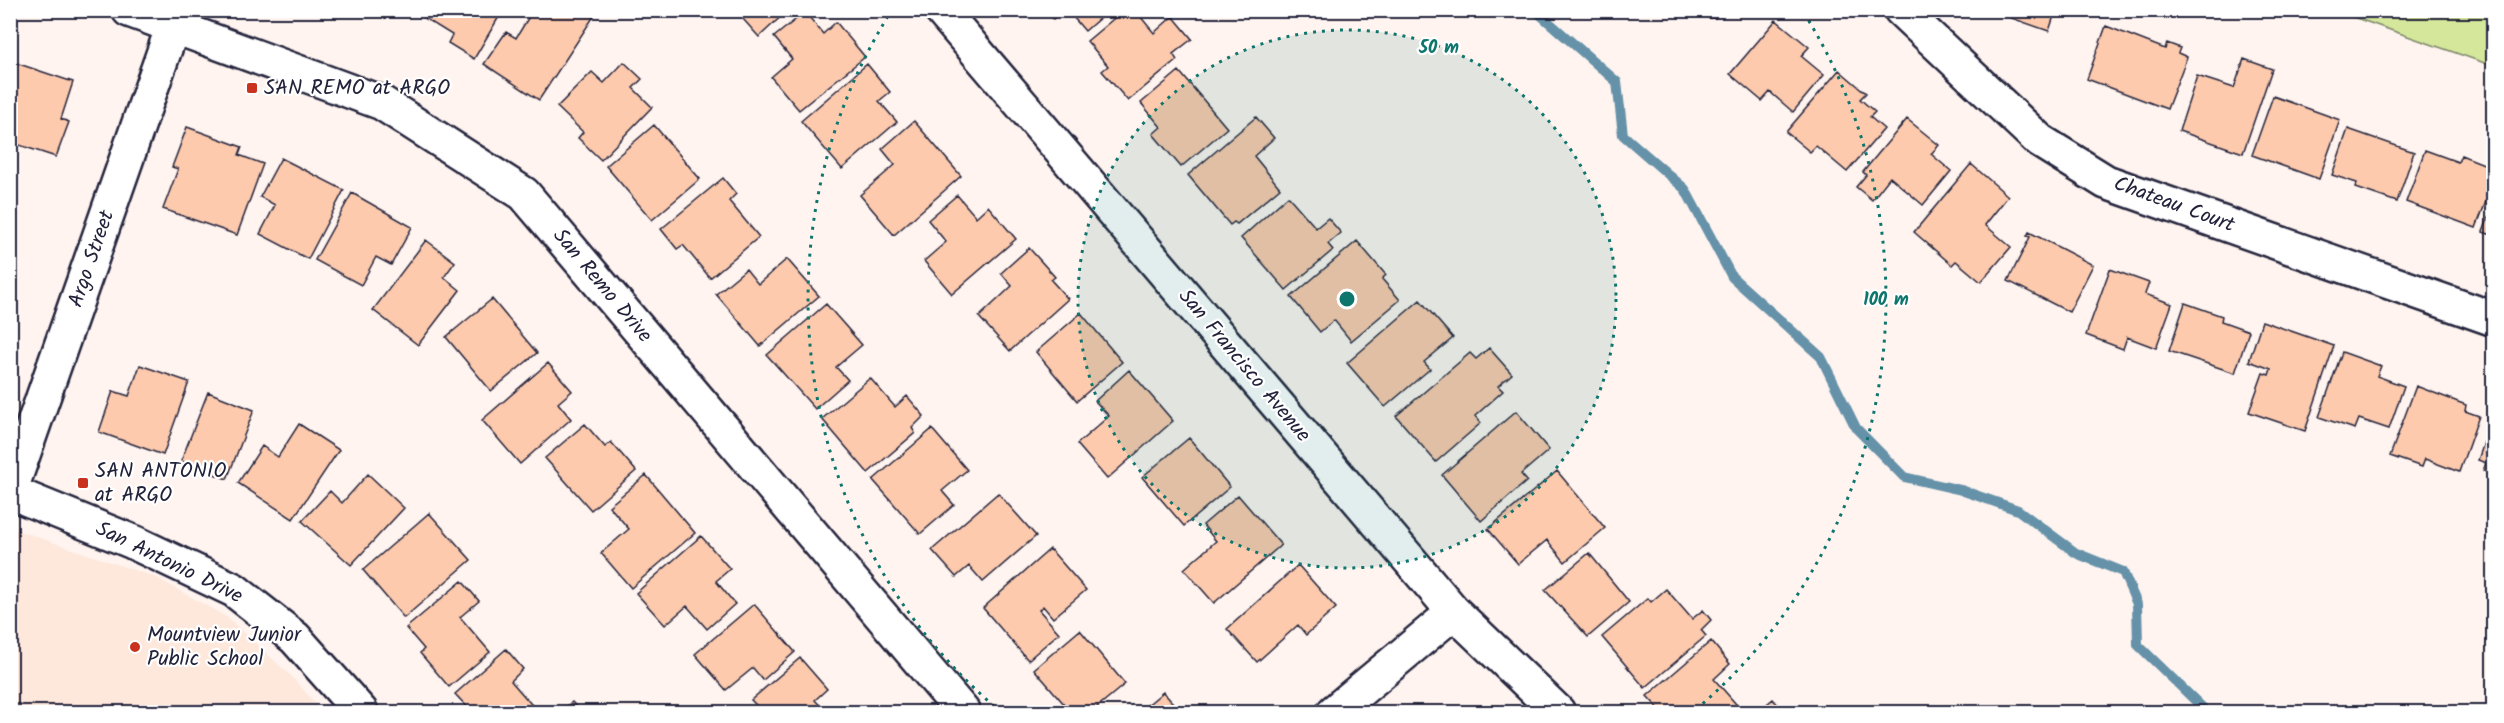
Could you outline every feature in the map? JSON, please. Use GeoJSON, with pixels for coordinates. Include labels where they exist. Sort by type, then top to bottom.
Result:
{"type":"FeatureCollection","features":[{"type":"Feature","properties":{"kind":"street","name":"San Remo Drive"},"geometry":{"type":"LineString","coordinates":[[129,10],[382,103],[524,194],[963,712]]}},
{"type":"Feature","properties":{"kind":"street","name":"San Francisco Avenue"},"geometry":{"type":"LineString","coordinates":[[941,10],[1454,612],[1558,712]]}},
{"type":"Feature","properties":{"kind":"street","name":"Chateau Court"},"geometry":{"type":"LineString","coordinates":[[1901,10],[2040,141],[2106,182],[2493,319]]}},
{"type":"Feature","properties":{"kind":"street","name":"Argo Street"},"geometry":{"type":"LineString","coordinates":[[10,492],[173,26]]}},
{"type":"Feature","properties":{"kind":"street","name":"San Antonio Drive"},"geometry":{"type":"LineString","coordinates":[[10,492],[133,542],[234,590],[295,638],[361,712]]}},
{"type":"Feature","properties":{"kind":"street"},"geometry":{"type":"LineString","coordinates":[[1334,712],[1454,612]]}},
{"type":"Feature","properties":{"kind":"shaded area","name":"Mountview Junior Public School"},"geometry":{"type":"Polygon","coordinates":[[[11,528],[157,578],[228,618],[291,676],[323,712],[11,712],[11,528]]]}},
{"type":"Feature","properties":{"kind":"green space"},"geometry":{"type":"Polygon","coordinates":[[[2336,11],[2493,11],[2493,66],[2336,11]]]}},
{"type":"Feature","properties":{"kind":"building"},"geometry":{"type":"Polygon","coordinates":[[[424,10],[503,10],[474,59],[448,43],[452,35],[421,16],[424,10]]]}},
{"type":"Feature","properties":{"kind":"building"},"geometry":{"type":"Polygon","coordinates":[[[533,10],[592,10],[596,13],[539,100],[484,64],[506,32],[516,38],[533,10]]]}},
{"type":"Feature","properties":{"kind":"building"},"geometry":{"type":"Polygon","coordinates":[[[735,10],[788,10],[759,37],[735,10]]]}},
{"type":"Feature","properties":{"kind":"building"},"geometry":{"type":"Polygon","coordinates":[[[1045,10],[1063,10],[1053,19],[1045,10]]]}},
{"type":"Feature","properties":{"kind":"building"},"geometry":{"type":"Polygon","coordinates":[[[1067,10],[1109,10],[1085,31],[1067,10]]]}},
{"type":"Feature","properties":{"kind":"building"},"geometry":{"type":"Polygon","coordinates":[[[1124,10],[1135,10],[1154,33],[1173,16],[1192,39],[1173,54],[1177,60],[1128,101],[1102,71],[1108,66],[1087,41],[1124,10]]]}},
{"type":"Feature","properties":{"kind":"building"},"geometry":{"type":"Polygon","coordinates":[[[1700,10],[1765,10],[1765,13],[1720,11],[1715,18],[1708,18],[1700,10]]]}},
{"type":"Feature","properties":{"kind":"building"},"geometry":{"type":"Polygon","coordinates":[[[2001,10],[2056,10],[2049,31],[2000,14],[2001,10]]]}},
{"type":"Feature","properties":{"kind":"building"},"geometry":{"type":"Polygon","coordinates":[[[805,12],[823,34],[836,22],[865,57],[799,110],[771,77],[792,59],[774,37],[805,12]]]}},
{"type":"Feature","properties":{"kind":"building"},"geometry":{"type":"Polygon","coordinates":[[[1776,20],[1809,47],[1801,56],[1824,75],[1793,112],[1770,92],[1762,101],[1730,74],[1776,20]]]}},
{"type":"Feature","properties":{"kind":"building"},"geometry":{"type":"Polygon","coordinates":[[[2106,26],[2165,49],[2167,43],[2180,48],[2178,53],[2187,57],[2167,109],[2087,79],[2106,26]]]}},
{"type":"Feature","properties":{"kind":"building"},"geometry":{"type":"Polygon","coordinates":[[[2244,59],[2272,69],[2243,153],[2179,131],[2197,76],[2234,88],[2244,59]]]}},
{"type":"Feature","properties":{"kind":"building"},"geometry":{"type":"Polygon","coordinates":[[[10,61],[73,82],[61,119],[69,122],[56,157],[10,142],[10,61]]]}},
{"type":"Feature","properties":{"kind":"building"},"geometry":{"type":"Polygon","coordinates":[[[624,62],[642,79],[633,88],[652,107],[601,160],[578,138],[583,132],[557,107],[592,72],[604,83],[624,62]]]}},
{"type":"Feature","properties":{"kind":"building"},"geometry":{"type":"Polygon","coordinates":[[[867,64],[890,92],[879,101],[897,122],[842,169],[801,121],[867,64]]]}},
{"type":"Feature","properties":{"kind":"building"},"geometry":{"type":"Polygon","coordinates":[[[1839,70],[1866,93],[1860,99],[1875,112],[1870,117],[1884,129],[1847,172],[1816,146],[1810,152],[1786,132],[1839,70]]]}},
{"type":"Feature","properties":{"kind":"building"},"geometry":{"type":"Polygon","coordinates":[[[1179,71],[1227,128],[1181,167],[1153,134],[1161,127],[1141,103],[1179,71]]]}},
{"type":"Feature","properties":{"kind":"building"},"geometry":{"type":"Polygon","coordinates":[[[2273,96],[2340,120],[2319,179],[2252,155],[2273,96]]]}},
{"type":"Feature","properties":{"kind":"building"},"geometry":{"type":"Polygon","coordinates":[[[1256,117],[1274,138],[1254,156],[1280,188],[1237,224],[1234,222],[1230,225],[1188,175],[1256,117]]]}},
{"type":"Feature","properties":{"kind":"building"},"geometry":{"type":"Polygon","coordinates":[[[1907,119],[1939,145],[1931,154],[1951,171],[1923,205],[1890,177],[1872,200],[1856,187],[1866,175],[1863,172],[1907,119]]]}},
{"type":"Feature","properties":{"kind":"building"},"geometry":{"type":"Polygon","coordinates":[[[914,121],[961,176],[894,235],[860,195],[895,165],[882,149],[914,121]]]}},
{"type":"Feature","properties":{"kind":"building"},"geometry":{"type":"Polygon","coordinates":[[[654,125],[700,179],[652,220],[606,166],[654,125]]]}},
{"type":"Feature","properties":{"kind":"building"},"geometry":{"type":"Polygon","coordinates":[[[187,127],[242,147],[239,155],[263,164],[237,235],[163,209],[178,169],[172,167],[187,127]]]}},
{"type":"Feature","properties":{"kind":"building"},"geometry":{"type":"Polygon","coordinates":[[[2348,129],[2414,152],[2397,202],[2356,188],[2357,183],[2332,175],[2348,129]]]}},
{"type":"Feature","properties":{"kind":"building"},"geometry":{"type":"Polygon","coordinates":[[[2425,150],[2458,162],[2461,155],[2494,168],[2494,180],[2476,228],[2406,202],[2425,150]]]}},
{"type":"Feature","properties":{"kind":"building"},"geometry":{"type":"Polygon","coordinates":[[[281,158],[344,190],[308,259],[260,234],[275,205],[260,197],[281,158]]]}},
{"type":"Feature","properties":{"kind":"building"},"geometry":{"type":"Polygon","coordinates":[[[1971,164],[2008,196],[1985,225],[2011,247],[1981,282],[1956,261],[1952,265],[1914,232],[1971,164]]]}},
{"type":"Feature","properties":{"kind":"building"},"geometry":{"type":"Polygon","coordinates":[[[723,178],[736,194],[729,201],[759,237],[710,278],[683,245],[677,249],[661,229],[723,178]]]}},
{"type":"Feature","properties":{"kind":"building"},"geometry":{"type":"Polygon","coordinates":[[[352,193],[412,227],[391,265],[376,257],[361,285],[315,260],[352,193]]]}},
{"type":"Feature","properties":{"kind":"building"},"geometry":{"type":"Polygon","coordinates":[[[957,195],[976,217],[988,206],[1016,239],[952,294],[924,261],[946,242],[928,220],[957,195]]]}},
{"type":"Feature","properties":{"kind":"building"},"geometry":{"type":"Polygon","coordinates":[[[1288,196],[1316,228],[1328,218],[1341,233],[1328,244],[1333,250],[1286,290],[1241,238],[1288,196]]]}},
{"type":"Feature","properties":{"kind":"building"},"geometry":{"type":"Polygon","coordinates":[[[2494,203],[2494,236],[2483,232],[2494,203]]]}},
{"type":"Feature","properties":{"kind":"building"},"geometry":{"type":"Polygon","coordinates":[[[2029,232],[2093,265],[2069,312],[2008,281],[2030,237],[2027,236],[2029,232]]]}},
{"type":"Feature","properties":{"kind":"building"},"geometry":{"type":"Polygon","coordinates":[[[426,240],[455,262],[444,277],[460,290],[418,345],[373,310],[426,240]]]}},
{"type":"Feature","properties":{"kind":"building"},"geometry":{"type":"Polygon","coordinates":[[[1357,241],[1386,275],[1382,279],[1400,300],[1351,341],[1334,320],[1320,332],[1291,297],[1357,241]]]}},
{"type":"Feature","properties":{"kind":"building"},"geometry":{"type":"Polygon","coordinates":[[[1029,248],[1055,277],[1051,280],[1068,299],[1010,351],[979,317],[1012,286],[1001,273],[1029,248]]]}},
{"type":"Feature","properties":{"kind":"building"},"geometry":{"type":"Polygon","coordinates":[[[787,259],[819,296],[760,346],[716,294],[746,269],[758,284],[787,259]]]}},
{"type":"Feature","properties":{"kind":"building"},"geometry":{"type":"Polygon","coordinates":[[[2110,269],[2149,283],[2145,294],[2172,304],[2156,348],[2127,337],[2123,349],[2086,335],[2110,269]]]}},
{"type":"Feature","properties":{"kind":"building"},"geometry":{"type":"Polygon","coordinates":[[[492,299],[537,353],[491,391],[446,337],[492,299]]]}},
{"type":"Feature","properties":{"kind":"building"},"geometry":{"type":"Polygon","coordinates":[[[1420,300],[1453,338],[1424,362],[1430,369],[1385,407],[1347,363],[1420,300]]]}},
{"type":"Feature","properties":{"kind":"building"},"geometry":{"type":"Polygon","coordinates":[[[2185,303],[2222,316],[2221,321],[2249,331],[2235,373],[2169,351],[2185,303]]]}},
{"type":"Feature","properties":{"kind":"building"},"geometry":{"type":"Polygon","coordinates":[[[826,304],[862,345],[836,367],[848,380],[815,409],[767,355],[826,304]]]}},
{"type":"Feature","properties":{"kind":"building"},"geometry":{"type":"Polygon","coordinates":[[[1081,313],[1122,362],[1077,401],[1036,352],[1081,313]]]}},
{"type":"Feature","properties":{"kind":"building"},"geometry":{"type":"Polygon","coordinates":[[[2262,321],[2334,346],[2305,431],[2249,412],[2263,373],[2269,375],[2271,369],[2249,361],[2262,321]]]}},
{"type":"Feature","properties":{"kind":"building"},"geometry":{"type":"Polygon","coordinates":[[[1489,348],[1512,374],[1498,386],[1503,391],[1475,416],[1481,423],[1436,462],[1396,416],[1470,353],[1476,359],[1489,348]]]}},
{"type":"Feature","properties":{"kind":"building"},"geometry":{"type":"Polygon","coordinates":[[[2342,352],[2381,366],[2377,376],[2404,386],[2389,429],[2359,419],[2355,429],[2319,417],[2342,352]]]}},
{"type":"Feature","properties":{"kind":"building"},"geometry":{"type":"Polygon","coordinates":[[[548,363],[572,391],[558,403],[571,419],[520,464],[482,420],[548,363]]]}},
{"type":"Feature","properties":{"kind":"building"},"geometry":{"type":"Polygon","coordinates":[[[140,365],[189,382],[163,455],[99,432],[113,391],[129,396],[140,365]]]}},
{"type":"Feature","properties":{"kind":"building"},"geometry":{"type":"Polygon","coordinates":[[[1129,370],[1173,421],[1107,479],[1077,444],[1109,416],[1095,401],[1129,370]]]}},
{"type":"Feature","properties":{"kind":"building"},"geometry":{"type":"Polygon","coordinates":[[[870,378],[895,407],[907,396],[924,416],[912,428],[915,433],[868,473],[822,419],[870,378]]]}},
{"type":"Feature","properties":{"kind":"building"},"geometry":{"type":"Polygon","coordinates":[[[2416,386],[2466,405],[2465,411],[2479,416],[2459,472],[2425,459],[2422,467],[2390,456],[2416,386]]]}},
{"type":"Feature","properties":{"kind":"building"},"geometry":{"type":"Polygon","coordinates":[[[208,392],[254,410],[227,479],[181,461],[208,392]]]}},
{"type":"Feature","properties":{"kind":"building"},"geometry":{"type":"Polygon","coordinates":[[[1516,411],[1549,450],[1521,474],[1527,481],[1481,521],[1442,475],[1516,411]]]}},
{"type":"Feature","properties":{"kind":"building"},"geometry":{"type":"Polygon","coordinates":[[[2494,413],[2494,474],[2483,471],[2486,463],[2478,460],[2494,413]]]}},
{"type":"Feature","properties":{"kind":"building"},"geometry":{"type":"Polygon","coordinates":[[[299,424],[339,450],[293,519],[238,483],[262,446],[278,457],[299,424]]]}},
{"type":"Feature","properties":{"kind":"building"},"geometry":{"type":"Polygon","coordinates":[[[585,424],[605,447],[611,442],[636,471],[591,510],[545,458],[585,424]]]}},
{"type":"Feature","properties":{"kind":"building"},"geometry":{"type":"Polygon","coordinates":[[[932,429],[967,470],[942,491],[954,505],[920,534],[873,480],[932,429]]]}},
{"type":"Feature","properties":{"kind":"building"},"geometry":{"type":"Polygon","coordinates":[[[1189,438],[1230,487],[1184,526],[1142,477],[1189,438]]]}},
{"type":"Feature","properties":{"kind":"building"},"geometry":{"type":"Polygon","coordinates":[[[1557,471],[1605,528],[1565,562],[1547,540],[1518,564],[1488,529],[1557,471]]]}},
{"type":"Feature","properties":{"kind":"building"},"geometry":{"type":"Polygon","coordinates":[[[368,474],[404,508],[351,565],[302,521],[330,491],[342,503],[368,474]]]}},
{"type":"Feature","properties":{"kind":"building"},"geometry":{"type":"Polygon","coordinates":[[[646,475],[695,533],[631,588],[601,553],[629,529],[609,506],[646,475]]]}},
{"type":"Feature","properties":{"kind":"building"},"geometry":{"type":"Polygon","coordinates":[[[998,493],[1036,536],[983,582],[969,566],[956,577],[932,550],[998,493]]]}},
{"type":"Feature","properties":{"kind":"building"},"geometry":{"type":"Polygon","coordinates":[[[1238,495],[1281,545],[1214,603],[1184,569],[1216,541],[1203,525],[1238,495]]]}},
{"type":"Feature","properties":{"kind":"building"},"geometry":{"type":"Polygon","coordinates":[[[429,513],[471,560],[404,618],[363,570],[429,513]]]}},
{"type":"Feature","properties":{"kind":"building"},"geometry":{"type":"Polygon","coordinates":[[[701,536],[730,569],[716,581],[735,604],[707,629],[687,606],[665,625],[636,593],[701,536]]]}},
{"type":"Feature","properties":{"kind":"building"},"geometry":{"type":"Polygon","coordinates":[[[1050,549],[1086,590],[1053,618],[1043,606],[1039,610],[1059,633],[1028,660],[983,608],[1050,549]]]}},
{"type":"Feature","properties":{"kind":"building"},"geometry":{"type":"Polygon","coordinates":[[[1589,553],[1629,602],[1588,637],[1545,590],[1589,553]]]}},
{"type":"Feature","properties":{"kind":"building"},"geometry":{"type":"Polygon","coordinates":[[[1298,565],[1336,608],[1306,635],[1298,625],[1257,662],[1227,629],[1298,565]]]}},
{"type":"Feature","properties":{"kind":"building"},"geometry":{"type":"Polygon","coordinates":[[[462,581],[479,601],[460,617],[490,652],[449,687],[420,653],[424,649],[406,628],[462,581]]]}},
{"type":"Feature","properties":{"kind":"building"},"geometry":{"type":"Polygon","coordinates":[[[1666,589],[1692,619],[1703,610],[1711,620],[1701,630],[1706,636],[1645,688],[1602,637],[1648,598],[1651,602],[1666,589]]]}},
{"type":"Feature","properties":{"kind":"building"},"geometry":{"type":"Polygon","coordinates":[[[754,604],[795,652],[763,680],[753,668],[726,690],[695,654],[754,604]]]}},
{"type":"Feature","properties":{"kind":"building"},"geometry":{"type":"Polygon","coordinates":[[[1080,630],[1125,684],[1091,712],[1071,712],[1034,669],[1080,630]]]}},
{"type":"Feature","properties":{"kind":"building"},"geometry":{"type":"Polygon","coordinates":[[[1711,641],[1730,664],[1714,679],[1743,712],[1662,712],[1647,696],[1711,641]]]}},
{"type":"Feature","properties":{"kind":"building"},"geometry":{"type":"Polygon","coordinates":[[[506,649],[523,669],[511,681],[538,712],[472,712],[455,694],[506,649]]]}},
{"type":"Feature","properties":{"kind":"building"},"geometry":{"type":"Polygon","coordinates":[[[800,658],[827,689],[815,700],[826,712],[763,712],[751,700],[800,658]]]}},
{"type":"Feature","properties":{"kind":"building"},"geometry":{"type":"Polygon","coordinates":[[[1163,692],[1181,712],[1139,712],[1163,692]]]}},
{"type":"Feature","properties":{"kind":"building"},"geometry":{"type":"Polygon","coordinates":[[[1773,699],[1784,712],[1757,712],[1773,699]]]}},
{"type":"Feature","properties":{"kind":"building"},"geometry":{"type":"Polygon","coordinates":[[[572,702],[581,712],[559,712],[572,702]]]}},
{"type":"Feature","properties":{"kind":"waterway"},"geometry":{"type":"LineString","coordinates":[[1535,10],[1617,82],[1623,135],[1685,189],[1732,277],[1821,357],[1856,428],[1904,477],[1961,490],[2018,510],[2076,553],[2123,572],[2137,604],[2138,645],[2207,712]]}},
{"type":"Feature","properties":{"kind":"place","name":"SAN REMO at ARGO"},"geometry":{"type":"Point","coordinates":[252,88]}},
{"type":"Feature","properties":{"kind":"place","name":"SAN ANTONIO at ARGO"},"geometry":{"type":"Point","coordinates":[83,483]}},
{"type":"Feature","properties":{"kind":"place","name":"Mountview Junior Public School"},"geometry":{"type":"Point","coordinates":[135,647]}}]}
